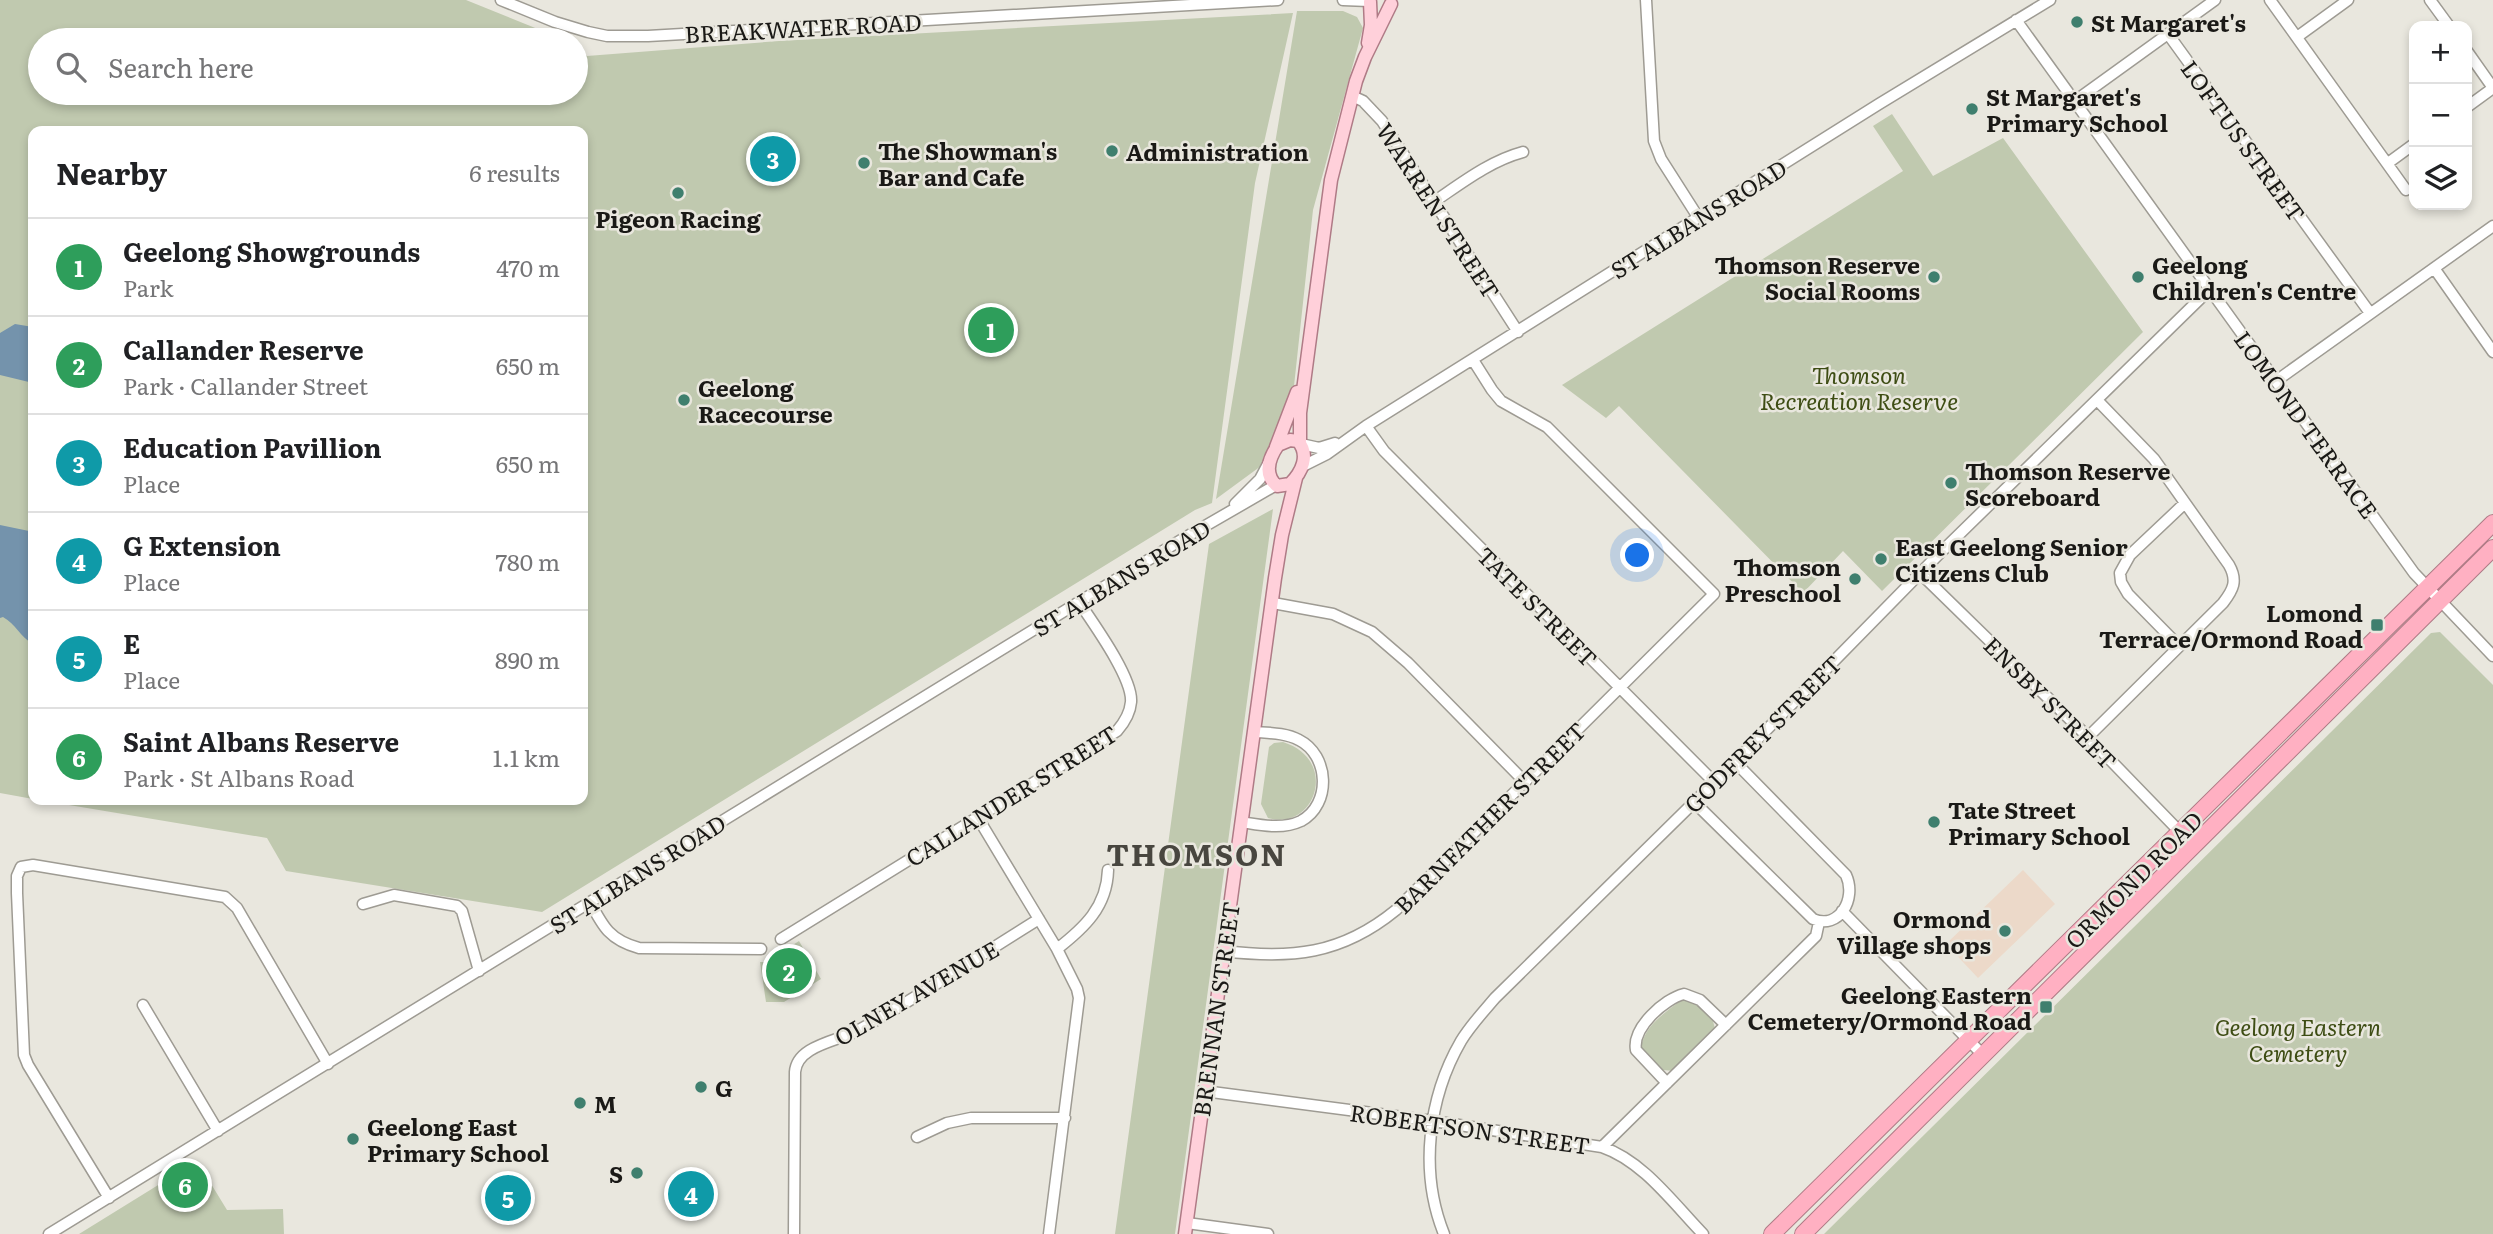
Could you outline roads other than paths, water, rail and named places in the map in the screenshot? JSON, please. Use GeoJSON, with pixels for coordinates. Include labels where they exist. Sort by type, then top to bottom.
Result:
{"type":"FeatureCollection","features":[{"type":"Feature","properties":{"kind":"highway","name":"ORMOND ROAD"},"geometry":{"type":"LineString","coordinates":[[1772,1234],[2493,523]]}},
{"type":"Feature","properties":{"kind":"highway","name":"ORMOND ROAD"},"geometry":{"type":"LineString","coordinates":[[1803,1234],[2493,548]]}},
{"type":"Feature","properties":{"kind":"main road"},"geometry":{"type":"LineString","coordinates":[[1306,361],[1272,455],[1269,476],[1276,486],[1288,485],[1303,466],[1300,413],[1331,180],[1371,29],[1369,1],[1382,7],[1393,1]]}},
{"type":"Feature","properties":{"kind":"main road"},"geometry":{"type":"LineString","coordinates":[[1365,57],[1393,1]]}},
{"type":"Feature","properties":{"kind":"main road"},"geometry":{"type":"LineString","coordinates":[[1272,455],[1278,445],[1286,441],[1301,443]]}},
{"type":"Feature","properties":{"kind":"main road","name":"BRENNAN STREET"},"geometry":{"type":"LineString","coordinates":[[1186,1228],[1282,535],[1296,478]]}},
{"type":"Feature","properties":{"kind":"main road","name":"BRENNAN STREET"},"geometry":{"type":"LineString","coordinates":[[1276,486],[1282,535]]}},
{"type":"Feature","properties":{"kind":"street","name":"BREAKWATER ROAD"},"geometry":{"type":"LineString","coordinates":[[501,0],[577,28]]}},
{"type":"Feature","properties":{"kind":"street","name":"BREAKWATER ROAD"},"geometry":{"type":"LineString","coordinates":[[588,31],[620,36],[1279,0]]}},
{"type":"Feature","properties":{"kind":"street"},"geometry":{"type":"LineString","coordinates":[[1343,0],[1369,1]]}},
{"type":"Feature","properties":{"kind":"street"},"geometry":{"type":"LineString","coordinates":[[1646,0],[1654,141],[1661,159],[1698,218]]}},
{"type":"Feature","properties":{"kind":"street","name":"ST ALBANS ROAD"},"geometry":{"type":"LineString","coordinates":[[1303,466],[2050,0]]}},
{"type":"Feature","properties":{"kind":"street"},"geometry":{"type":"LineString","coordinates":[[2075,101],[2215,0]]}},
{"type":"Feature","properties":{"kind":"street"},"geometry":{"type":"LineString","coordinates":[[2270,0],[2406,190]]}},
{"type":"Feature","properties":{"kind":"street"},"geometry":{"type":"LineString","coordinates":[[2297,37],[2348,0]]}},
{"type":"Feature","properties":{"kind":"street"},"geometry":{"type":"LineString","coordinates":[[2430,0],[2445,21]]}},
{"type":"Feature","properties":{"kind":"street","name":"LOMOND TERRACE"},"geometry":{"type":"LineString","coordinates":[[2016,20],[2427,589],[2493,656]]}},
{"type":"Feature","properties":{"kind":"street","name":"LOFTUS STREET"},"geometry":{"type":"LineString","coordinates":[[2168,34],[2370,313]]}},
{"type":"Feature","properties":{"kind":"street"},"geometry":{"type":"LineString","coordinates":[[2472,58],[2493,88],[2472,103]]}},
{"type":"Feature","properties":{"kind":"street","name":"WARREN STREET"},"geometry":{"type":"LineString","coordinates":[[1352,96],[1364,102],[1379,117],[1518,331]]}},
{"type":"Feature","properties":{"kind":"street"},"geometry":{"type":"LineString","coordinates":[[2388,163],[2410,147]]}},
{"type":"Feature","properties":{"kind":"street"},"geometry":{"type":"LineString","coordinates":[[1435,201],[1493,163],[1523,152]]}},
{"type":"Feature","properties":{"kind":"street"},"geometry":{"type":"LineString","coordinates":[[2276,381],[2493,226]]}},
{"type":"Feature","properties":{"kind":"street"},"geometry":{"type":"LineString","coordinates":[[2434,268],[2493,352]]}},
{"type":"Feature","properties":{"kind":"street","name":"GODFREY STREET"},"geometry":{"type":"LineString","coordinates":[[1444,1234],[1435,1207],[1429,1165],[1433,1121],[1444,1075],[1471,1026],[1494,999],[1735,762],[1920,573],[2210,289]]}},
{"type":"Feature","properties":{"kind":"street","name":"BARNFATHER STREET"},"geometry":{"type":"LineString","coordinates":[[1223,951],[1273,955],[1310,953],[1350,940],[1375,927],[1396,910],[1714,594],[1547,427],[1502,401],[1473,360]]}},
{"type":"Feature","properties":{"kind":"street"},"geometry":{"type":"LineString","coordinates":[[2088,737],[2222,603],[2232,591],[2234,583],[2229,565],[2142,445],[2097,400]]}},
{"type":"Feature","properties":{"kind":"street","name":"TATE STREET"},"geometry":{"type":"LineString","coordinates":[[1366,426],[1384,451],[1714,782]]}},
{"type":"Feature","properties":{"kind":"street","name":"ST ALBANS ROAD"},"geometry":{"type":"LineString","coordinates":[[1301,443],[1322,447],[1348,439]]}},
{"type":"Feature","properties":{"kind":"street","name":"ST ALBANS ROAD"},"geometry":{"type":"LineString","coordinates":[[1226,513],[1260,479],[1272,455]]}},
{"type":"Feature","properties":{"kind":"street","name":"ST ALBANS ROAD"},"geometry":{"type":"LineString","coordinates":[[49,1234],[1079,602],[1226,513],[1276,486]]}},
{"type":"Feature","properties":{"kind":"street"},"geometry":{"type":"LineString","coordinates":[[2179,646],[2128,594],[2121,582],[2120,573],[2130,555],[2185,503]]}},
{"type":"Feature","properties":{"kind":"street","name":"ENSBY STREET"},"geometry":{"type":"LineString","coordinates":[[1920,573],[2088,737],[2180,832]]}},
{"type":"Feature","properties":{"kind":"street","name":"CALLANDER STREET"},"geometry":{"type":"LineString","coordinates":[[781,939],[1102,743],[1117,731],[1129,712],[1129,683],[1079,602]]}},
{"type":"Feature","properties":{"kind":"street"},"geometry":{"type":"LineString","coordinates":[[1273,603],[1333,614],[1372,632],[1408,663],[1525,782]]}},
{"type":"Feature","properties":{"kind":"street"},"geometry":{"type":"LineString","coordinates":[[1241,822],[1274,827],[1303,820],[1319,802],[1324,782],[1320,762],[1307,745],[1297,738],[1256,732]]}},
{"type":"Feature","properties":{"kind":"street"},"geometry":{"type":"LineString","coordinates":[[1694,802],[1812,919],[1819,922],[1834,918],[1842,911],[1851,896],[1846,875],[1735,762]]}},
{"type":"Feature","properties":{"kind":"street"},"geometry":{"type":"LineString","coordinates":[[978,818],[1057,949],[1079,998],[1049,1234]]}},
{"type":"Feature","properties":{"kind":"street"},"geometry":{"type":"LineString","coordinates":[[109,1198],[24,1055],[17,893],[17,876],[21,867],[33,865],[225,897],[237,908],[328,1063]]}},
{"type":"Feature","properties":{"kind":"street"},"geometry":{"type":"LineString","coordinates":[[1057,949],[1094,916],[1106,891],[1108,870]]}},
{"type":"Feature","properties":{"kind":"street"},"geometry":{"type":"LineString","coordinates":[[363,904],[394,895],[457,906],[462,911],[479,971]]}},
{"type":"Feature","properties":{"kind":"street"},"geometry":{"type":"LineString","coordinates":[[590,902],[609,935],[621,943],[639,948],[761,949]]}},
{"type":"Feature","properties":{"kind":"street"},"geometry":{"type":"LineString","coordinates":[[1842,911],[1983,1055]]}},
{"type":"Feature","properties":{"kind":"street","name":"OLNEY AVENUE"},"geometry":{"type":"LineString","coordinates":[[794,1234],[795,1072],[798,1062],[806,1053],[857,1032],[1039,919]]}},
{"type":"Feature","properties":{"kind":"street"},"geometry":{"type":"LineString","coordinates":[[1602,1147],[1816,936],[1819,922]]}},
{"type":"Feature","properties":{"kind":"street"},"geometry":{"type":"LineString","coordinates":[[1667,1083],[1636,1050],[1637,1035],[1650,1018],[1671,999],[1684,994],[1700,1000],[1726,1025]]}},
{"type":"Feature","properties":{"kind":"street"},"geometry":{"type":"LineString","coordinates":[[143,1005],[218,1131]]}},
{"type":"Feature","properties":{"kind":"street","name":"ROBERTSON STREET"},"geometry":{"type":"LineString","coordinates":[[1204,1091],[1433,1121],[1602,1147],[1619,1153],[1637,1166],[1703,1234]]}},
{"type":"Feature","properties":{"kind":"street"},"geometry":{"type":"LineString","coordinates":[[917,1137],[947,1123],[971,1118],[1065,1118]]}},
{"type":"Feature","properties":{"kind":"street"},"geometry":{"type":"LineString","coordinates":[[1186,1228],[1268,1234]]}},
{"type":"Feature","properties":{"kind":"water"},"geometry":{"type":"Polygon","coordinates":[[[15,324],[28,326],[28,382],[0,375],[0,333],[15,324]]]}},
{"type":"Feature","properties":{"kind":"water"},"geometry":{"type":"Polygon","coordinates":[[[0,525],[28,531],[28,640],[7,620],[0,618],[0,525]]]}},
{"type":"Feature","properties":{"kind":"place","name":"St Margaret's"},"geometry":{"type":"Point","coordinates":[2077,22]}},
{"type":"Feature","properties":{"kind":"place","name":"St Margaret's Primary School"},"geometry":{"type":"Point","coordinates":[1972,109]}},
{"type":"Feature","properties":{"kind":"place","name":"Administration"},"geometry":{"type":"Point","coordinates":[1112,151]}},
{"type":"Feature","properties":{"kind":"place","name":"Education Pavillion"},"geometry":{"type":"Point","coordinates":[773,159]}},
{"type":"Feature","properties":{"kind":"place","name":"The Showman's Bar and Cafe"},"geometry":{"type":"Point","coordinates":[864,163]}},
{"type":"Feature","properties":{"kind":"place","name":"Pigeon Racing"},"geometry":{"type":"Point","coordinates":[678,193]}},
{"type":"Feature","properties":{"kind":"place","name":"Thomson Reserve Social Rooms"},"geometry":{"type":"Point","coordinates":[1934,277]}},
{"type":"Feature","properties":{"kind":"place","name":"Geelong Children's Centre"},"geometry":{"type":"Point","coordinates":[2138,277]}},
{"type":"Feature","properties":{"kind":"place","name":"Geelong Showgrounds"},"geometry":{"type":"Point","coordinates":[991,330]}},
{"type":"Feature","properties":{"kind":"place","name":"Geelong Racecourse"},"geometry":{"type":"Point","coordinates":[684,400]}},
{"type":"Feature","properties":{"kind":"place","name":"Thomson Reserve Scoreboard"},"geometry":{"type":"Point","coordinates":[1951,483]}},
{"type":"Feature","properties":{"kind":"place","name":"East Geelong Senior Citizens Club"},"geometry":{"type":"Point","coordinates":[1881,559]}},
{"type":"Feature","properties":{"kind":"place","name":"Thomson Preschool"},"geometry":{"type":"Point","coordinates":[1855,579]}},
{"type":"Feature","properties":{"kind":"place","name":"Lomond Terrace/Ormond Road"},"geometry":{"type":"Point","coordinates":[2377,625]}},
{"type":"Feature","properties":{"kind":"place","name":"Tate Street Primary School"},"geometry":{"type":"Point","coordinates":[1934,822]}},
{"type":"Feature","properties":{"kind":"place","name":"Ormond Village shops"},"geometry":{"type":"Point","coordinates":[2005,931]}},
{"type":"Feature","properties":{"kind":"place","name":"Callander Reserve"},"geometry":{"type":"Point","coordinates":[789,971]}},
{"type":"Feature","properties":{"kind":"place","name":"Geelong Eastern Cemetery/Ormond Road"},"geometry":{"type":"Point","coordinates":[2046,1007]}},
{"type":"Feature","properties":{"kind":"place","name":"G"},"geometry":{"type":"Point","coordinates":[701,1087]}},
{"type":"Feature","properties":{"kind":"place","name":"M"},"geometry":{"type":"Point","coordinates":[580,1103]}},
{"type":"Feature","properties":{"kind":"place","name":"Geelong East Primary School"},"geometry":{"type":"Point","coordinates":[353,1139]}},
{"type":"Feature","properties":{"kind":"place","name":"S"},"geometry":{"type":"Point","coordinates":[637,1173]}},
{"type":"Feature","properties":{"kind":"place","name":"Saint Albans Reserve"},"geometry":{"type":"Point","coordinates":[185,1185]}},
{"type":"Feature","properties":{"kind":"place","name":"G Extension"},"geometry":{"type":"Point","coordinates":[691,1194]}},
{"type":"Feature","properties":{"kind":"place","name":"E"},"geometry":{"type":"Point","coordinates":[508,1198]}},
{"type":"Feature","properties":{"kind":"district","name":"THOMSON"},"geometry":{"type":"Point","coordinates":[1197,853]}},
{"type":"Feature","properties":{"kind":"park label","name":"Thomson Recreation Reserve"},"geometry":{"type":"Point","coordinates":[1859,387]}},
{"type":"Feature","properties":{"kind":"park label","name":"Geelong Eastern Cemetery"},"geometry":{"type":"Point","coordinates":[2298,1039]}}]}
